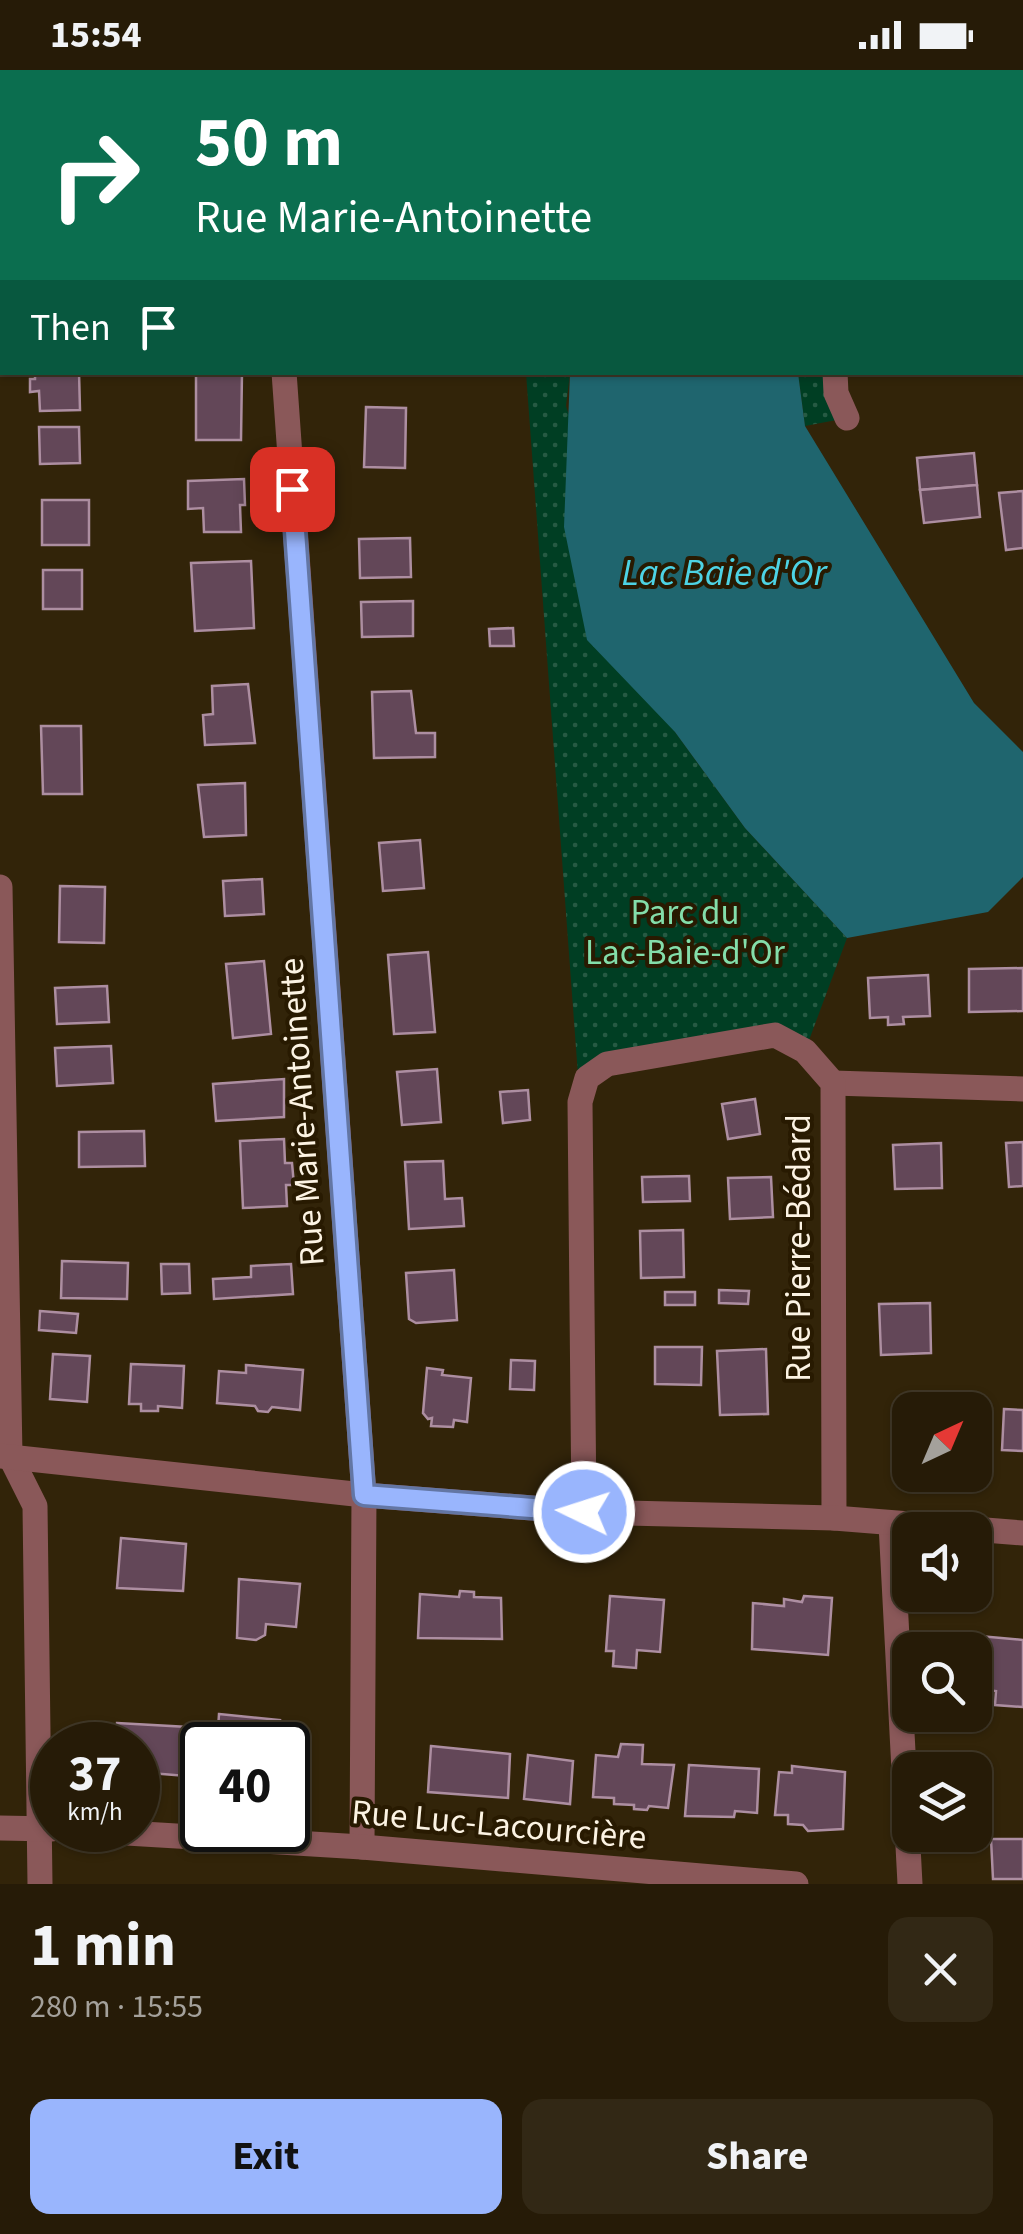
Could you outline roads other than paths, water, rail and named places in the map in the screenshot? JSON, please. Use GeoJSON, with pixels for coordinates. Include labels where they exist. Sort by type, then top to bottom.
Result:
{"type":"FeatureCollection","features":[{"type":"Feature","properties":{"kind":"street","name":"Rue Marie-Antoinette"},"geometry":{"type":"LineString","coordinates":[[284,375],[364,1495],[362,1847]]}},
{"type":"Feature","properties":{"kind":"street"},"geometry":{"type":"LineString","coordinates":[[835,375],[836,393],[847,418]]}},
{"type":"Feature","properties":{"kind":"street"},"geometry":{"type":"LineString","coordinates":[[0,887],[5,1456],[35,1506],[42,1722]]}},
{"type":"Feature","properties":{"kind":"street","name":"Rue Pierre-Bédard"},"geometry":{"type":"LineString","coordinates":[[584,1512],[580,1102],[587,1078],[607,1064],[775,1035],[805,1051],[833,1083],[834,1518]]}},
{"type":"Feature","properties":{"kind":"street"},"geometry":{"type":"LineString","coordinates":[[833,1083],[1023,1089]]}},
{"type":"Feature","properties":{"kind":"street"},"geometry":{"type":"LineString","coordinates":[[5,1456],[364,1495],[584,1512],[834,1518],[1023,1532]]}},
{"type":"Feature","properties":{"kind":"street"},"geometry":{"type":"LineString","coordinates":[[891,1524],[910,1884]]}},
{"type":"Feature","properties":{"kind":"street"},"geometry":{"type":"LineString","coordinates":[[0,1828],[30,1828]]}},
{"type":"Feature","properties":{"kind":"street","name":"Rue Luc-Lacourcière"},"geometry":{"type":"LineString","coordinates":[[160,1835],[362,1847],[796,1884]]}},
{"type":"Feature","properties":{"kind":"street"},"geometry":{"type":"LineString","coordinates":[[40,1884],[43,1852]]}},
{"type":"Feature","properties":{"kind":"water","name":"Lac Baie d'Or"},"geometry":{"type":"Polygon","coordinates":[[[570,375],[798,375],[805,426],[974,703],[1023,752],[1023,877],[988,912],[847,938],[745,828],[675,732],[587,640],[564,527],[570,375]]]}},
{"type":"Feature","properties":{"kind":"park label","name":"Parc du Lac-Baie-d'Or"},"geometry":{"type":"Point","coordinates":[685,932]}}]}
